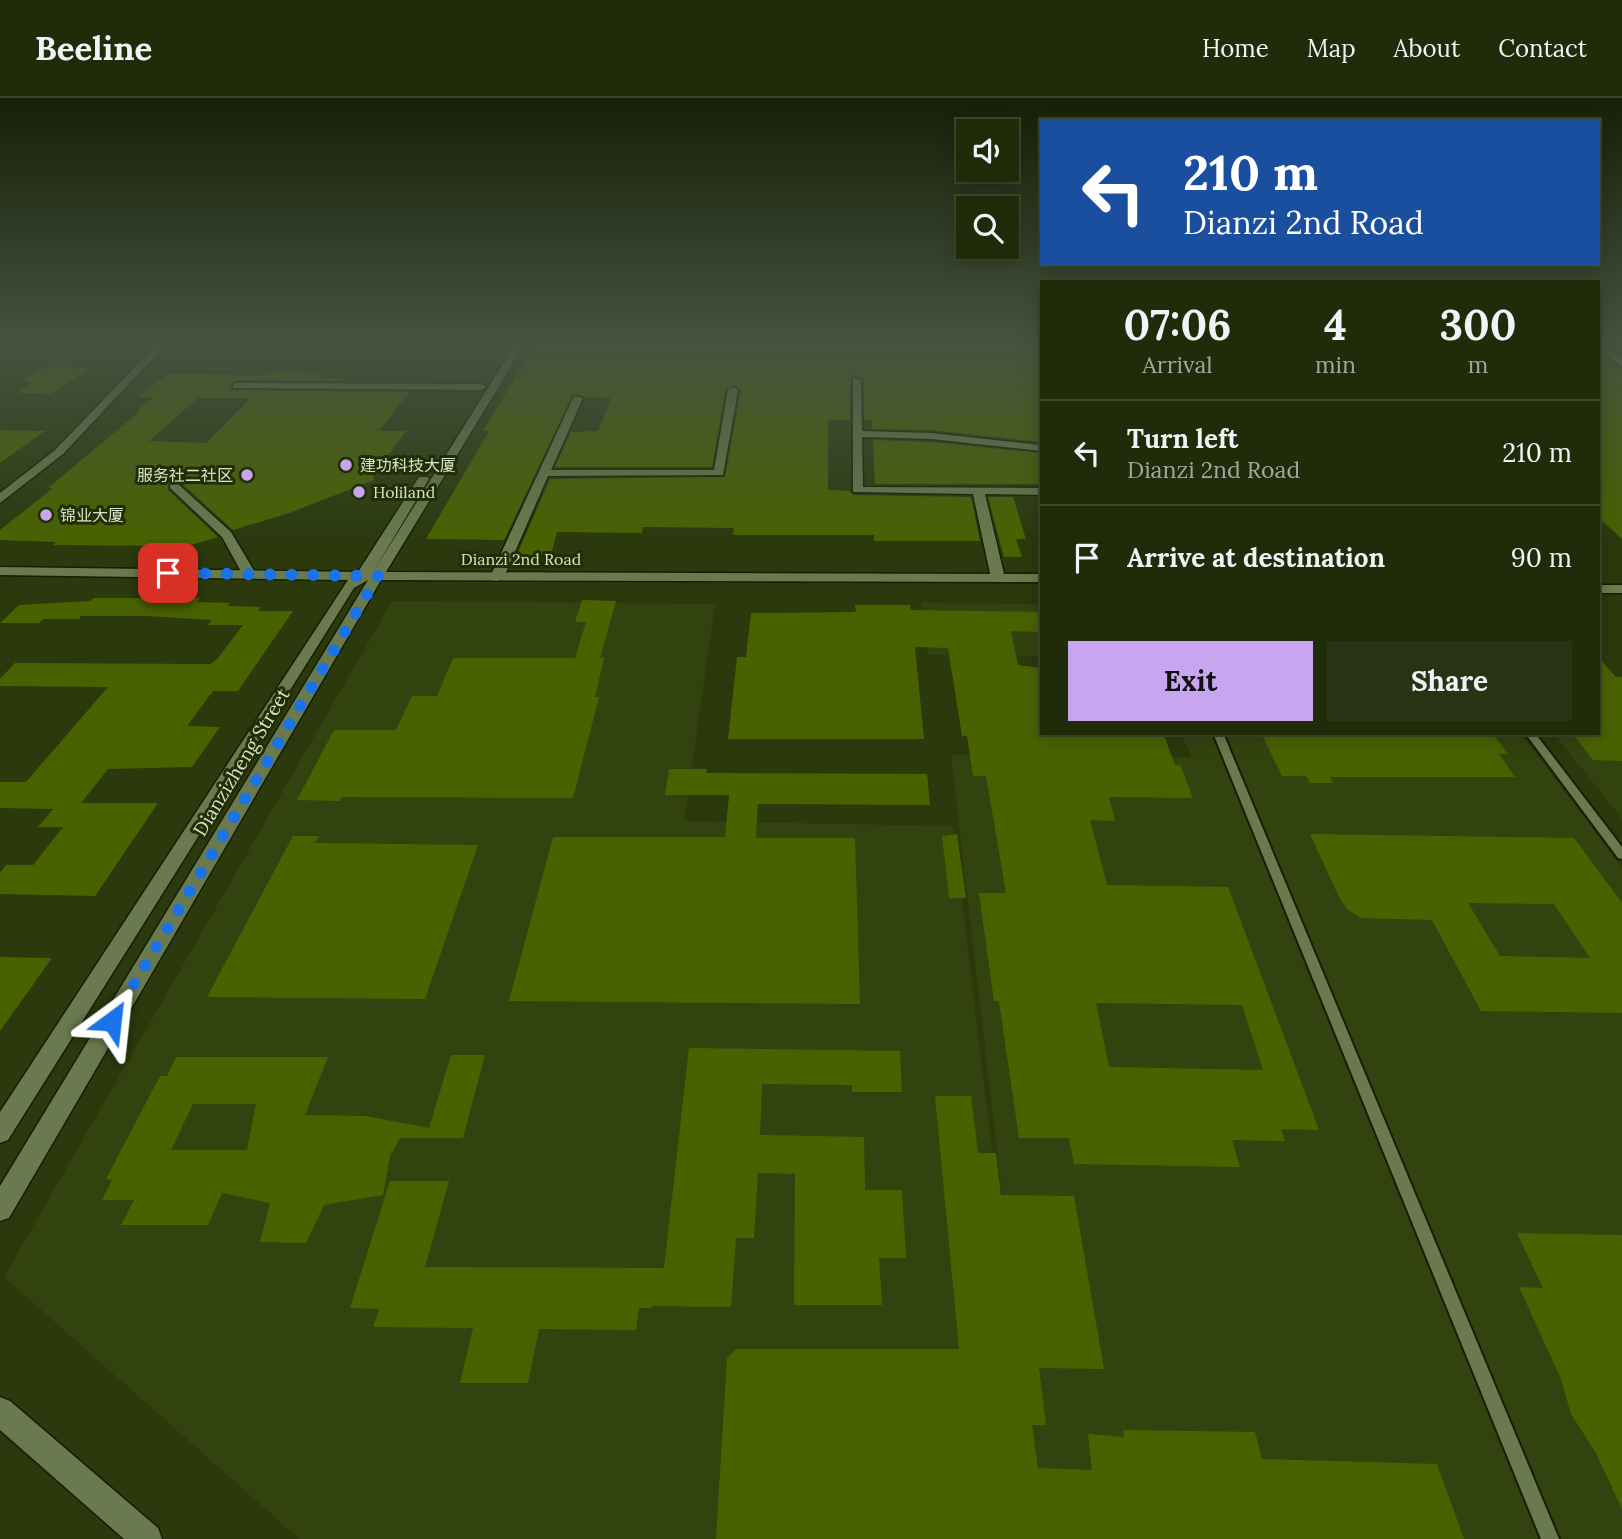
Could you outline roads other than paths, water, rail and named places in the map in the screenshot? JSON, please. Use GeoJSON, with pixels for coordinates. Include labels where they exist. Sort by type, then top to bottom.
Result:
{"type":"FeatureCollection","features":[{"type":"Feature","properties":{"kind":"main road"},"geometry":{"type":"LineString","coordinates":[[0,499],[59,452],[102,407]]}},
{"type":"Feature","properties":{"kind":"main road","name":"Dianzizheng Street"},"geometry":{"type":"LineString","coordinates":[[0,1209],[469,407]]}},
{"type":"Feature","properties":{"kind":"main road","name":"Dianzizheng Street"},"geometry":{"type":"LineString","coordinates":[[0,1132],[349,585],[371,579],[480,407]]}},
{"type":"Feature","properties":{"kind":"main road"},"geometry":{"type":"LineString","coordinates":[[497,577],[575,407]]}},
{"type":"Feature","properties":{"kind":"main road"},"geometry":{"type":"LineString","coordinates":[[544,473],[719,473],[730,407]]}},
{"type":"Feature","properties":{"kind":"main road"},"geometry":{"type":"LineString","coordinates":[[857,407],[857,490],[1040,491]]}},
{"type":"Feature","properties":{"kind":"main road"},"geometry":{"type":"LineString","coordinates":[[857,434],[931,436],[1040,448]]}},
{"type":"Feature","properties":{"kind":"main road"},"geometry":{"type":"LineString","coordinates":[[174,486],[227,535],[250,574]]}},
{"type":"Feature","properties":{"kind":"main road"},"geometry":{"type":"LineString","coordinates":[[978,491],[998,578]]}},
{"type":"Feature","properties":{"kind":"main road","name":"Dianzi 2nd Road"},"geometry":{"type":"LineString","coordinates":[[0,571],[250,574],[371,579],[1040,587]]}},
{"type":"Feature","properties":{"kind":"main road","name":"Dianzi 2nd Road"},"geometry":{"type":"LineString","coordinates":[[371,579],[1040,579]]}},
{"type":"Feature","properties":{"kind":"main road"},"geometry":{"type":"LineString","coordinates":[[0,580],[349,585]]}},
{"type":"Feature","properties":{"kind":"main road"},"geometry":{"type":"LineString","coordinates":[[1600,580],[1622,580]]}},
{"type":"Feature","properties":{"kind":"main road"},"geometry":{"type":"LineString","coordinates":[[1600,589],[1622,589]]}},
{"type":"Feature","properties":{"kind":"main road"},"geometry":{"type":"LineString","coordinates":[[0,1411],[147,1539]]}},
{"type":"Feature","properties":{"kind":"lane"},"geometry":{"type":"LineString","coordinates":[[1219,735],[1550,1539]]}},
{"type":"Feature","properties":{"kind":"lane"},"geometry":{"type":"LineString","coordinates":[[1532,735],[1622,855]]}},
{"type":"Feature","properties":{"kind":"place","name":"建功科技大厦"},"geometry":{"type":"Point","coordinates":[346,465]}},
{"type":"Feature","properties":{"kind":"place","name":"服务社二社区"},"geometry":{"type":"Point","coordinates":[247,475]}},
{"type":"Feature","properties":{"kind":"place","name":"Holiland"},"geometry":{"type":"Point","coordinates":[359,492]}},
{"type":"Feature","properties":{"kind":"place","name":"锦业大厦"},"geometry":{"type":"Point","coordinates":[46,515]}}]}
